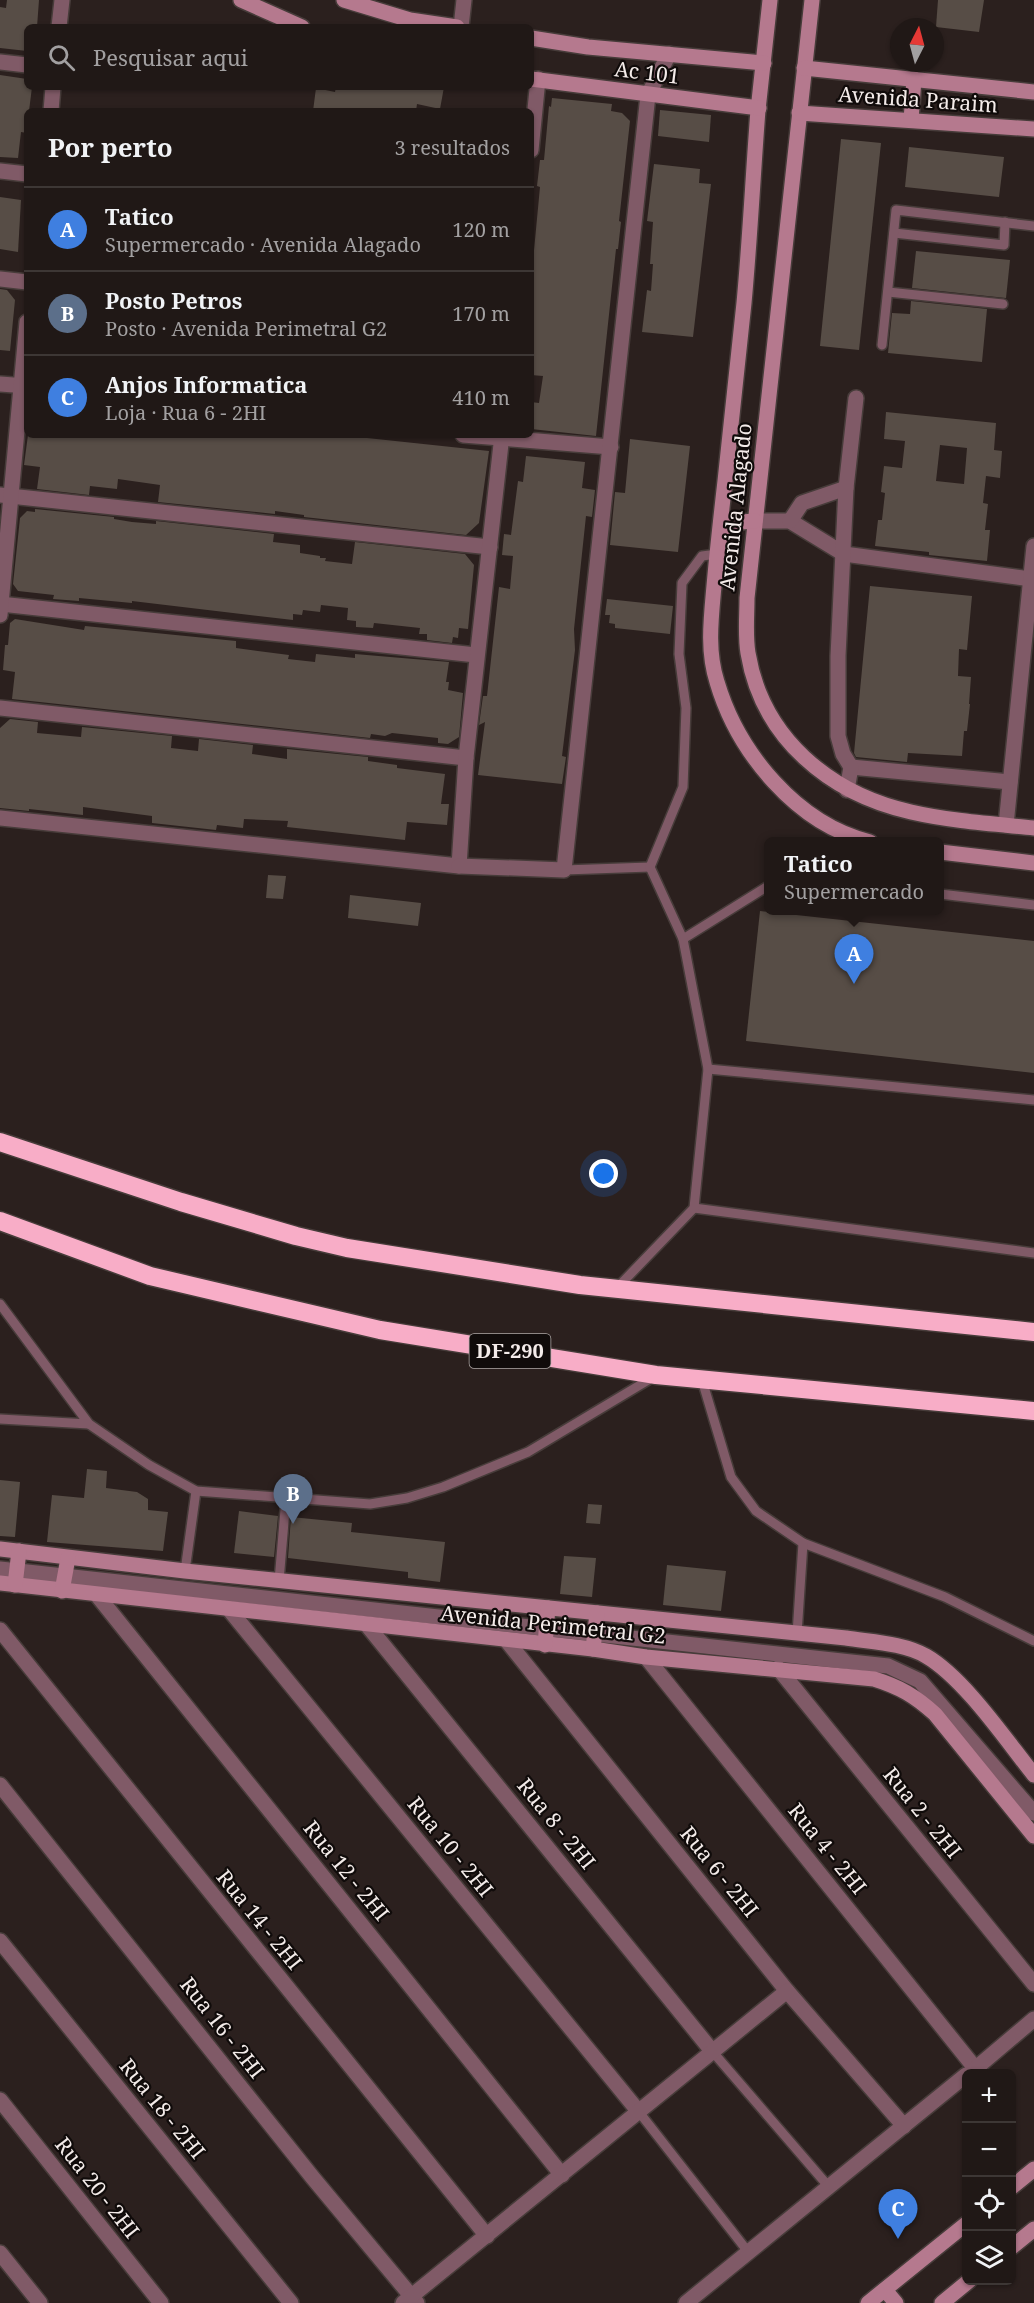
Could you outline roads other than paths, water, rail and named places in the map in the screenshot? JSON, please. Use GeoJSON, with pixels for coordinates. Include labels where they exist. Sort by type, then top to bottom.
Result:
{"type":"FeatureCollection","features":[{"type":"Feature","properties":{"kind":"highway"},"geometry":{"type":"LineString","coordinates":[[0,1142],[181,1202],[296,1236],[347,1248],[580,1285],[1034,1332]]}},
{"type":"Feature","properties":{"kind":"highway","name":"DF-290"},"geometry":{"type":"LineString","coordinates":[[0,1221],[150,1276],[380,1330],[656,1375],[1034,1411]]}},
{"type":"Feature","properties":{"kind":"street"},"geometry":{"type":"LineString","coordinates":[[59,24],[62,0]]}},
{"type":"Feature","properties":{"kind":"street"},"geometry":{"type":"LineString","coordinates":[[241,0],[295,24]]}},
{"type":"Feature","properties":{"kind":"street"},"geometry":{"type":"LineString","coordinates":[[344,0],[409,23]]}},
{"type":"Feature","properties":{"kind":"street"},"geometry":{"type":"LineString","coordinates":[[461,24],[464,0]]}},
{"type":"Feature","properties":{"kind":"street","name":"Avenida Alagado"},"geometry":{"type":"LineString","coordinates":[[770,0],[744,301],[717,554],[710,648],[717,682],[730,717],[746,747],[772,778],[803,808],[823,823],[852,837]]}},
{"type":"Feature","properties":{"kind":"street","name":"Avenida Alagado"},"geometry":{"type":"LineString","coordinates":[[812,0],[755,517],[746,629],[748,652],[759,693],[773,720],[802,756],[827,778],[847,790],[880,804],[913,813],[1034,828]]}},
{"type":"Feature","properties":{"kind":"street"},"geometry":{"type":"LineString","coordinates":[[534,38],[588,47],[764,63]]}},
{"type":"Feature","properties":{"kind":"street"},"geometry":{"type":"LineString","coordinates":[[0,818],[459,866],[564,870],[648,94],[669,54]]}},
{"type":"Feature","properties":{"kind":"street"},"geometry":{"type":"LineString","coordinates":[[0,62],[24,65]]}},
{"type":"Feature","properties":{"kind":"street","name":"Avenida Paraim"},"geometry":{"type":"LineString","coordinates":[[804,68],[1034,92]]}},
{"type":"Feature","properties":{"kind":"street"},"geometry":{"type":"LineString","coordinates":[[533,108],[535,79]]}},
{"type":"Feature","properties":{"kind":"street","name":"Ac 101"},"geometry":{"type":"LineString","coordinates":[[535,79],[759,108]]}},
{"type":"Feature","properties":{"kind":"street"},"geometry":{"type":"LineString","coordinates":[[911,120],[914,79]]}},
{"type":"Feature","properties":{"kind":"street"},"geometry":{"type":"LineString","coordinates":[[51,108],[53,90]]}},
{"type":"Feature","properties":{"kind":"street","name":"Avenida Paraim"},"geometry":{"type":"LineString","coordinates":[[799,113],[1034,129]]}},
{"type":"Feature","properties":{"kind":"street"},"geometry":{"type":"LineString","coordinates":[[0,171],[24,174]]}},
{"type":"Feature","properties":{"kind":"street"},"geometry":{"type":"LineString","coordinates":[[0,279],[24,282]]}},
{"type":"Feature","properties":{"kind":"street"},"geometry":{"type":"LineString","coordinates":[[0,384],[24,386],[5,495],[0,608],[476,654]]}},
{"type":"Feature","properties":{"kind":"street"},"geometry":{"type":"LineString","coordinates":[[847,790],[851,767],[843,754],[838,736],[838,656],[846,488],[856,398]]}},
{"type":"Feature","properties":{"kind":"street"},"geometry":{"type":"LineString","coordinates":[[459,866],[476,654],[502,438]]}},
{"type":"Feature","properties":{"kind":"street"},"geometry":{"type":"LineString","coordinates":[[513,438],[611,447]]}},
{"type":"Feature","properties":{"kind":"street"},"geometry":{"type":"LineString","coordinates":[[725,480],[732,510],[755,517],[790,521],[844,554],[1031,579]]}},
{"type":"Feature","properties":{"kind":"street"},"geometry":{"type":"LineString","coordinates":[[790,521],[802,503],[846,488]]}},
{"type":"Feature","properties":{"kind":"street"},"geometry":{"type":"LineString","coordinates":[[5,495],[490,547]]}},
{"type":"Feature","properties":{"kind":"street"},"geometry":{"type":"LineString","coordinates":[[717,554],[729,526],[755,517]]}},
{"type":"Feature","properties":{"kind":"street"},"geometry":{"type":"LineString","coordinates":[[1006,825],[1034,546]]}},
{"type":"Feature","properties":{"kind":"street"},"geometry":{"type":"LineString","coordinates":[[0,708],[466,758]]}},
{"type":"Feature","properties":{"kind":"street"},"geometry":{"type":"LineString","coordinates":[[851,767],[1010,782]]}},
{"type":"Feature","properties":{"kind":"street"},"geometry":{"type":"LineString","coordinates":[[944,853],[1034,863]]}},
{"type":"Feature","properties":{"kind":"street","name":"Avenida Perimetral G2"},"geometry":{"type":"LineString","coordinates":[[0,1550],[797,1634],[905,1648],[925,1655],[950,1675],[978,1704],[1034,1775]]}},
{"type":"Feature","properties":{"kind":"street"},"geometry":{"type":"LineString","coordinates":[[0,1569],[11,1580],[19,1551]]}},
{"type":"Feature","properties":{"kind":"street"},"geometry":{"type":"LineString","coordinates":[[68,1557],[64,1584],[546,1629],[593,1642],[888,1666],[920,1681],[1034,1813]]}},
{"type":"Feature","properties":{"kind":"street","name":"Avenida Perimetral G2"},"geometry":{"type":"LineString","coordinates":[[11,1580],[64,1584],[97,1595],[545,1645],[593,1642],[646,1657],[874,1679],[896,1686],[916,1697],[962,1744],[1034,1836]]}},
{"type":"Feature","properties":{"kind":"street","name":"Rua 12 - 2HI"},"geometry":{"type":"LineString","coordinates":[[97,1595],[562,2175]]}},
{"type":"Feature","properties":{"kind":"street","name":"Rua 10 - 2HI"},"geometry":{"type":"LineString","coordinates":[[228,1608],[639,2112]]}},
{"type":"Feature","properties":{"kind":"street"},"geometry":{"type":"LineString","coordinates":[[545,1645],[548,1608]]}},
{"type":"Feature","properties":{"kind":"street"},"geometry":{"type":"LineString","coordinates":[[593,1642],[597,1613]]}},
{"type":"Feature","properties":{"kind":"street","name":"Rua 8 - 2HI"},"geometry":{"type":"LineString","coordinates":[[367,1624],[712,2051]]}},
{"type":"Feature","properties":{"kind":"street","name":"Rua 14 - 2HI"},"geometry":{"type":"LineString","coordinates":[[0,1630],[487,2236]]}},
{"type":"Feature","properties":{"kind":"street","name":"Rua 6 - 2HI"},"geometry":{"type":"LineString","coordinates":[[507,1641],[787,1990],[904,2126]]}},
{"type":"Feature","properties":{"kind":"street","name":"Rua 4 - 2HI"},"geometry":{"type":"LineString","coordinates":[[646,1657],[968,2069]]}},
{"type":"Feature","properties":{"kind":"street","name":"Rua 2 - 2HI"},"geometry":{"type":"LineString","coordinates":[[778,1668],[1034,1984]]}},
{"type":"Feature","properties":{"kind":"street","name":"Rua 16 - 2HI"},"geometry":{"type":"LineString","coordinates":[[0,1785],[411,2301]]}},
{"type":"Feature","properties":{"kind":"street","name":"Rua 18 - 2HI"},"geometry":{"type":"LineString","coordinates":[[0,1941],[291,2303]]}},
{"type":"Feature","properties":{"kind":"street"},"geometry":{"type":"LineString","coordinates":[[411,2301],[787,1990]]}},
{"type":"Feature","properties":{"kind":"street"},"geometry":{"type":"LineString","coordinates":[[974,2069],[1034,2019]]}},
{"type":"Feature","properties":{"kind":"street"},"geometry":{"type":"LineString","coordinates":[[686,2303],[962,2079]]}},
{"type":"Feature","properties":{"kind":"street","name":"Rua 20 - 2HI"},"geometry":{"type":"LineString","coordinates":[[0,2100],[161,2303]]}},
{"type":"Feature","properties":{"kind":"street"},"geometry":{"type":"LineString","coordinates":[[1016,2183],[1034,2169]]}},
{"type":"Feature","properties":{"kind":"street"},"geometry":{"type":"LineString","coordinates":[[868,2303],[962,2227]]}},
{"type":"Feature","properties":{"kind":"street"},"geometry":{"type":"LineString","coordinates":[[1016,2243],[1034,2229]]}},
{"type":"Feature","properties":{"kind":"street"},"geometry":{"type":"LineString","coordinates":[[0,2253],[40,2303]]}},
{"type":"Feature","properties":{"kind":"street"},"geometry":{"type":"LineString","coordinates":[[942,2303],[964,2285]]}},
{"type":"Feature","properties":{"kind":"street"},"geometry":{"type":"LineString","coordinates":[[885,2290],[896,2303]]}},
{"type":"Feature","properties":{"kind":"lane"},"geometry":{"type":"LineString","coordinates":[[882,345],[896,210],[1034,226]]}},
{"type":"Feature","properties":{"kind":"lane"},"geometry":{"type":"LineString","coordinates":[[894,233],[1004,245],[1005,222]]}},
{"type":"Feature","properties":{"kind":"lane"},"geometry":{"type":"LineString","coordinates":[[888,291],[1003,304]]}},
{"type":"Feature","properties":{"kind":"lane"},"geometry":{"type":"LineString","coordinates":[[616,1288],[694,1208],[708,1069],[683,939],[650,867],[683,787],[686,708],[680,654],[682,583],[702,556],[717,554]]}},
{"type":"Feature","properties":{"kind":"lane"},"geometry":{"type":"LineString","coordinates":[[564,870],[650,867]]}},
{"type":"Feature","properties":{"kind":"lane"},"geometry":{"type":"LineString","coordinates":[[683,939],[764,888]]}},
{"type":"Feature","properties":{"kind":"lane"},"geometry":{"type":"LineString","coordinates":[[944,895],[1034,905]]}},
{"type":"Feature","properties":{"kind":"lane"},"geometry":{"type":"LineString","coordinates":[[708,1069],[1034,1100]]}},
{"type":"Feature","properties":{"kind":"lane"},"geometry":{"type":"LineString","coordinates":[[694,1208],[1034,1253]]}},
{"type":"Feature","properties":{"kind":"lane"},"geometry":{"type":"LineString","coordinates":[[0,1304],[88,1424],[149,1465],[196,1491],[370,1504],[407,1498],[444,1486],[528,1452],[656,1375]]}},
{"type":"Feature","properties":{"kind":"lane"},"geometry":{"type":"LineString","coordinates":[[702,1380],[731,1477],[756,1511],[802,1543],[945,1597],[1034,1641]]}},
{"type":"Feature","properties":{"kind":"lane"},"geometry":{"type":"LineString","coordinates":[[0,1419],[88,1424]]}},
{"type":"Feature","properties":{"kind":"lane"},"geometry":{"type":"LineString","coordinates":[[185,1571],[196,1491]]}},
{"type":"Feature","properties":{"kind":"lane"},"geometry":{"type":"LineString","coordinates":[[279,1581],[286,1498]]}},
{"type":"Feature","properties":{"kind":"lane"},"geometry":{"type":"LineString","coordinates":[[797,1634],[802,1543]]}},
{"type":"Feature","properties":{"kind":"lane"},"geometry":{"type":"LineString","coordinates":[[712,2051],[829,2187]]}},
{"type":"Feature","properties":{"kind":"lane"},"geometry":{"type":"LineString","coordinates":[[639,2112],[748,2253]]}},
{"type":"Feature","properties":{"kind":"place","name":"Tatico"},"geometry":{"type":"Point","coordinates":[854,984]}},
{"type":"Feature","properties":{"kind":"place","name":"Posto Petros"},"geometry":{"type":"Point","coordinates":[293,1524]}},
{"type":"Feature","properties":{"kind":"place","name":"Anjos Informatica"},"geometry":{"type":"Point","coordinates":[898,2239]}}]}
